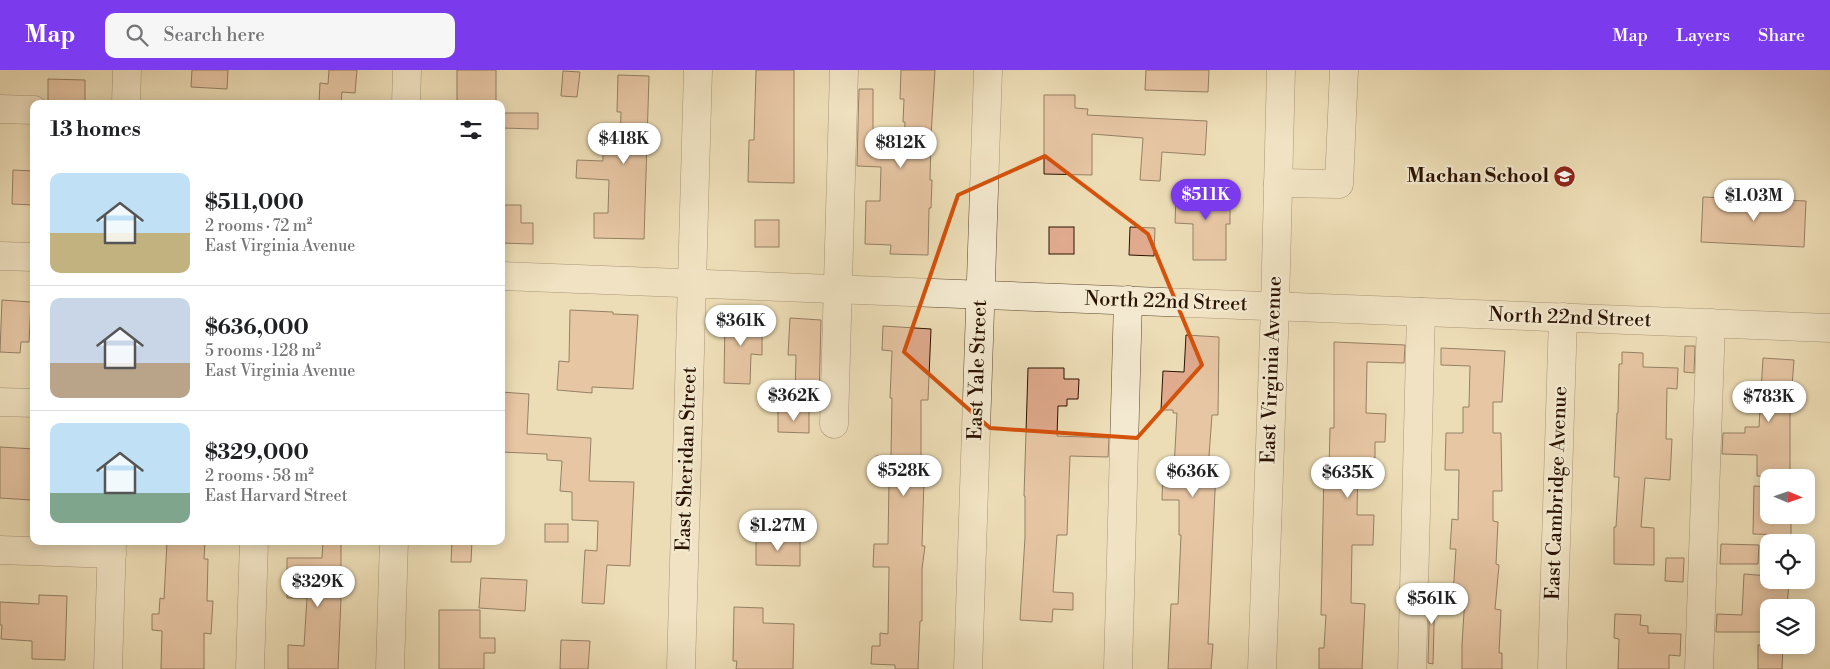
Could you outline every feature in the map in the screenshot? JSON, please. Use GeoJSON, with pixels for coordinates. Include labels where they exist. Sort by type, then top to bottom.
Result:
{"type":"FeatureCollection","features":[{"type":"Feature","properties":{"kind":"street"},"geometry":{"type":"LineString","coordinates":[[126,100],[127,70]]}},
{"type":"Feature","properties":{"kind":"street"},"geometry":{"type":"LineString","coordinates":[[406,100],[407,70]]}},
{"type":"Feature","properties":{"kind":"street","name":"East Sheridan Street"},"geometry":{"type":"LineString","coordinates":[[681,669],[698,70]]}},
{"type":"Feature","properties":{"kind":"street"},"geometry":{"type":"LineString","coordinates":[[834,424],[844,70]]}},
{"type":"Feature","properties":{"kind":"street","name":"East Yale Street"},"geometry":{"type":"LineString","coordinates":[[968,669],[988,70]]}},
{"type":"Feature","properties":{"kind":"street","name":"East Virginia Avenue"},"geometry":{"type":"LineString","coordinates":[[1262,669],[1281,70]]}},
{"type":"Feature","properties":{"kind":"street"},"geometry":{"type":"LineString","coordinates":[[1278,183],[1339,184],[1344,70]]}},
{"type":"Feature","properties":{"kind":"street"},"geometry":{"type":"LineString","coordinates":[[0,109],[30,110]]}},
{"type":"Feature","properties":{"kind":"street"},"geometry":{"type":"LineString","coordinates":[[0,256],[30,258]]}},
{"type":"Feature","properties":{"kind":"street","name":"North 22nd Street"},"geometry":{"type":"LineString","coordinates":[[505,276],[1830,328]]}},
{"type":"Feature","properties":{"kind":"street"},"geometry":{"type":"LineString","coordinates":[[1118,669],[1128,300]]}},
{"type":"Feature","properties":{"kind":"street"},"geometry":{"type":"LineString","coordinates":[[1412,669],[1421,312]]}},
{"type":"Feature","properties":{"kind":"street","name":"East Cambridge Avenue"},"geometry":{"type":"LineString","coordinates":[[1552,669],[1562,317]]}},
{"type":"Feature","properties":{"kind":"street"},"geometry":{"type":"LineString","coordinates":[[1699,669],[1711,323]]}},
{"type":"Feature","properties":{"kind":"street"},"geometry":{"type":"LineString","coordinates":[[0,402],[30,403]]}},
{"type":"Feature","properties":{"kind":"street"},"geometry":{"type":"LineString","coordinates":[[250,669],[254,545]]}},
{"type":"Feature","properties":{"kind":"street"},"geometry":{"type":"LineString","coordinates":[[390,669],[394,545]]}},
{"type":"Feature","properties":{"kind":"street"},"geometry":{"type":"LineString","coordinates":[[0,550],[112,548],[108,669]]}},
{"type":"Feature","properties":{"kind":"highlighted area"},"geometry":{"type":"Polygon","coordinates":[[[1045,156],[1148,234],[1202,365],[1137,438],[990,428],[904,352],[958,195],[1045,156]]]}},
{"type":"Feature","properties":{"kind":"building"},"geometry":{"type":"Polygon","coordinates":[[[192,70],[228,70],[227,89],[191,87],[192,70]]]}},
{"type":"Feature","properties":{"kind":"building"},"geometry":{"type":"Polygon","coordinates":[[[329,70],[357,70],[355,93],[342,92],[341,100],[319,100],[320,83],[328,84],[329,70]]]}},
{"type":"Feature","properties":{"kind":"building"},"geometry":{"type":"Polygon","coordinates":[[[457,70],[496,70],[496,100],[457,100],[457,70]]]}},
{"type":"Feature","properties":{"kind":"building"},"geometry":{"type":"Polygon","coordinates":[[[756,70],[794,70],[794,183],[748,182],[749,140],[754,140],[756,70]]]}},
{"type":"Feature","properties":{"kind":"building"},"geometry":{"type":"Polygon","coordinates":[[[901,70],[935,70],[931,136],[930,180],[932,180],[931,208],[929,208],[928,255],[890,254],[891,245],[865,244],[866,201],[880,201],[881,167],[857,166],[859,89],[873,89],[873,151],[904,153],[905,122],[903,122],[904,99],[900,99],[901,70]]]}},
{"type":"Feature","properties":{"kind":"building"},"geometry":{"type":"Polygon","coordinates":[[[1146,70],[1209,70],[1208,92],[1145,90],[1146,70]]]}},
{"type":"Feature","properties":{"kind":"building"},"geometry":{"type":"Polygon","coordinates":[[[563,71],[580,72],[577,97],[561,96],[563,71]]]}},
{"type":"Feature","properties":{"kind":"building"},"geometry":{"type":"Polygon","coordinates":[[[618,75],[649,76],[644,239],[594,238],[594,213],[608,213],[609,180],[576,178],[577,160],[603,161],[603,141],[620,142],[621,112],[617,112],[618,75]]]}},
{"type":"Feature","properties":{"kind":"building"},"geometry":{"type":"Polygon","coordinates":[[[48,79],[85,80],[85,100],[48,100],[48,79]]]}},
{"type":"Feature","properties":{"kind":"building"},"geometry":{"type":"Polygon","coordinates":[[[1044,95],[1075,95],[1075,108],[1088,109],[1087,115],[1207,121],[1205,155],[1162,152],[1160,181],[1140,180],[1143,138],[1092,134],[1092,175],[1044,174],[1044,95]]]}},
{"type":"Feature","properties":{"kind":"building"},"geometry":{"type":"Polygon","coordinates":[[[505,113],[538,113],[538,129],[505,128],[505,113]]]}},
{"type":"Feature","properties":{"kind":"building"},"geometry":{"type":"Polygon","coordinates":[[[13,170],[30,171],[30,205],[12,204],[13,170]]]}},
{"type":"Feature","properties":{"kind":"building"},"geometry":{"type":"Polygon","coordinates":[[[1198,188],[1230,189],[1230,224],[1226,224],[1226,260],[1193,260],[1193,224],[1175,223],[1176,195],[1198,196],[1198,188]]]}},
{"type":"Feature","properties":{"kind":"building"},"geometry":{"type":"Polygon","coordinates":[[[1703,197],[1806,201],[1804,247],[1701,242],[1703,197]]]}},
{"type":"Feature","properties":{"kind":"building"},"geometry":{"type":"Polygon","coordinates":[[[505,205],[521,205],[521,223],[533,223],[533,244],[505,243],[505,205]]]}},
{"type":"Feature","properties":{"kind":"building"},"geometry":{"type":"Polygon","coordinates":[[[755,220],[779,220],[779,247],[755,247],[755,220]]]}},
{"type":"Feature","properties":{"kind":"building"},"geometry":{"type":"Polygon","coordinates":[[[1049,227],[1074,227],[1074,254],[1049,254],[1049,227]]]}},
{"type":"Feature","properties":{"kind":"building"},"geometry":{"type":"Polygon","coordinates":[[[1130,227],[1155,228],[1154,256],[1129,255],[1130,227]]]}},
{"type":"Feature","properties":{"kind":"building"},"geometry":{"type":"Polygon","coordinates":[[[2,300],[30,302],[29,342],[21,342],[20,353],[0,352],[2,300]]]}},
{"type":"Feature","properties":{"kind":"building"},"geometry":{"type":"Polygon","coordinates":[[[570,310],[638,315],[633,389],[592,387],[592,393],[557,390],[559,361],[569,362],[570,310]]]}},
{"type":"Feature","properties":{"kind":"building"},"geometry":{"type":"Polygon","coordinates":[[[725,316],[762,317],[762,355],[751,354],[750,384],[724,383],[725,316]]]}},
{"type":"Feature","properties":{"kind":"building"},"geometry":{"type":"Polygon","coordinates":[[[790,318],[821,320],[819,399],[795,398],[796,355],[788,355],[790,318]]]}},
{"type":"Feature","properties":{"kind":"building"},"geometry":{"type":"Polygon","coordinates":[[[883,326],[931,329],[928,400],[921,400],[921,460],[927,460],[927,482],[924,481],[922,546],[925,546],[922,569],[922,621],[920,621],[918,669],[895,669],[895,665],[871,664],[872,646],[880,646],[880,633],[888,634],[889,567],[873,567],[874,544],[888,544],[889,481],[876,480],[876,456],[891,456],[892,398],[890,398],[892,351],[882,350],[883,326]]]}},
{"type":"Feature","properties":{"kind":"building"},"geometry":{"type":"Polygon","coordinates":[[[1186,335],[1219,337],[1218,415],[1212,415],[1208,469],[1216,469],[1208,644],[1213,644],[1211,669],[1168,669],[1171,604],[1178,604],[1181,535],[1179,535],[1179,500],[1162,500],[1163,468],[1174,468],[1177,413],[1173,413],[1173,410],[1161,410],[1163,371],[1184,372],[1186,335]]]}},
{"type":"Feature","properties":{"kind":"building"},"geometry":{"type":"Polygon","coordinates":[[[1334,342],[1405,345],[1404,363],[1367,362],[1366,413],[1386,414],[1385,442],[1375,442],[1375,458],[1358,458],[1357,515],[1374,515],[1373,545],[1352,545],[1351,603],[1365,604],[1362,669],[1319,669],[1319,648],[1324,648],[1326,615],[1321,615],[1324,471],[1329,471],[1330,428],[1334,428],[1334,342]]]}},
{"type":"Feature","properties":{"kind":"building"},"geometry":{"type":"Polygon","coordinates":[[[1685,346],[1695,346],[1694,373],[1684,372],[1685,346]]]}},
{"type":"Feature","properties":{"kind":"building"},"geometry":{"type":"Polygon","coordinates":[[[1441,348],[1505,351],[1502,402],[1493,402],[1493,433],[1501,433],[1502,491],[1493,491],[1493,521],[1498,522],[1496,564],[1499,565],[1495,609],[1501,610],[1499,653],[1502,653],[1502,669],[1462,669],[1465,596],[1453,595],[1456,549],[1450,549],[1452,519],[1458,520],[1459,470],[1445,470],[1446,433],[1463,433],[1463,407],[1469,407],[1470,366],[1441,365],[1441,348]]]}},
{"type":"Feature","properties":{"kind":"building"},"geometry":{"type":"Polygon","coordinates":[[[1622,352],[1643,353],[1643,367],[1678,368],[1677,389],[1667,388],[1666,439],[1672,439],[1670,480],[1645,478],[1641,527],[1654,528],[1654,565],[1614,564],[1614,527],[1616,527],[1619,477],[1614,477],[1619,364],[1622,364],[1622,352]]]}},
{"type":"Feature","properties":{"kind":"building"},"geometry":{"type":"Polygon","coordinates":[[[1763,358],[1794,360],[1792,386],[1795,386],[1794,402],[1790,402],[1790,469],[1760,469],[1760,476],[1757,476],[1757,455],[1722,454],[1723,433],[1745,433],[1745,427],[1759,427],[1763,358]]]}},
{"type":"Feature","properties":{"kind":"building"},"geometry":{"type":"Polygon","coordinates":[[[1028,368],[1064,368],[1064,379],[1079,379],[1078,399],[1067,399],[1067,406],[1058,406],[1057,436],[1109,438],[1108,457],[1070,456],[1067,535],[1057,535],[1053,592],[1073,593],[1073,610],[1053,609],[1052,622],[1020,620],[1025,537],[1024,496],[1028,368]]]}},
{"type":"Feature","properties":{"kind":"building"},"geometry":{"type":"Polygon","coordinates":[[[505,392],[529,394],[527,434],[591,438],[589,481],[634,482],[630,566],[607,565],[604,604],[582,603],[585,550],[597,551],[598,521],[572,520],[572,492],[560,491],[562,461],[547,460],[547,454],[505,452],[505,392]]]}},
{"type":"Feature","properties":{"kind":"building"},"geometry":{"type":"Polygon","coordinates":[[[778,411],[809,411],[809,433],[778,432],[778,411]]]}},
{"type":"Feature","properties":{"kind":"building"},"geometry":{"type":"Polygon","coordinates":[[[0,447],[30,449],[30,500],[0,498],[0,447]]]}},
{"type":"Feature","properties":{"kind":"building"},"geometry":{"type":"Polygon","coordinates":[[[1754,486],[1760,486],[1760,524],[1791,524],[1791,534],[1753,534],[1754,486]]]}},
{"type":"Feature","properties":{"kind":"building"},"geometry":{"type":"Polygon","coordinates":[[[545,524],[568,524],[568,542],[545,542],[545,524]]]}},
{"type":"Feature","properties":{"kind":"building"},"geometry":{"type":"Polygon","coordinates":[[[756,538],[800,538],[800,566],[756,565],[756,538]]]}},
{"type":"Feature","properties":{"kind":"building"},"geometry":{"type":"Polygon","coordinates":[[[1721,544],[1759,545],[1758,564],[1720,564],[1721,544]]]}},
{"type":"Feature","properties":{"kind":"building"},"geometry":{"type":"Polygon","coordinates":[[[167,545],[205,545],[204,559],[208,559],[207,601],[213,601],[211,634],[204,633],[204,669],[161,669],[162,631],[152,630],[152,614],[159,614],[160,598],[164,599],[167,545]]]}},
{"type":"Feature","properties":{"kind":"building"},"geometry":{"type":"Polygon","coordinates":[[[323,545],[341,545],[338,669],[288,669],[288,645],[304,646],[307,598],[287,598],[287,558],[322,558],[323,545]]]}},
{"type":"Feature","properties":{"kind":"building"},"geometry":{"type":"Polygon","coordinates":[[[452,545],[472,545],[471,562],[451,562],[452,545]]]}},
{"type":"Feature","properties":{"kind":"building"},"geometry":{"type":"Polygon","coordinates":[[[1666,558],[1684,558],[1683,582],[1665,581],[1666,558]]]}},
{"type":"Feature","properties":{"kind":"building"},"geometry":{"type":"Polygon","coordinates":[[[1744,574],[1760,575],[1760,589],[1788,589],[1788,599],[1760,599],[1760,632],[1716,632],[1717,614],[1742,615],[1744,574]]]}},
{"type":"Feature","properties":{"kind":"building"},"geometry":{"type":"Polygon","coordinates":[[[481,578],[527,580],[525,611],[479,608],[481,578]]]}},
{"type":"Feature","properties":{"kind":"building"},"geometry":{"type":"Polygon","coordinates":[[[1430,587],[1435,587],[1433,664],[1428,663],[1430,587]]]}},
{"type":"Feature","properties":{"kind":"building"},"geometry":{"type":"Polygon","coordinates":[[[39,595],[67,596],[65,660],[32,659],[32,641],[1,639],[0,602],[39,604],[39,595]]]}},
{"type":"Feature","properties":{"kind":"building"},"geometry":{"type":"Polygon","coordinates":[[[734,607],[763,608],[763,623],[794,624],[793,669],[736,669],[737,661],[733,661],[734,607]]]}},
{"type":"Feature","properties":{"kind":"building"},"geometry":{"type":"Polygon","coordinates":[[[439,610],[480,610],[480,638],[495,638],[495,653],[484,653],[484,669],[439,669],[439,610]]]}},
{"type":"Feature","properties":{"kind":"building"},"geometry":{"type":"Polygon","coordinates":[[[1615,614],[1641,615],[1640,625],[1648,626],[1648,633],[1681,634],[1680,656],[1669,655],[1669,669],[1618,669],[1619,639],[1614,638],[1615,614]]]}},
{"type":"Feature","properties":{"kind":"building"},"geometry":{"type":"Polygon","coordinates":[[[561,640],[590,641],[588,669],[560,669],[561,640]]]}},
{"type":"Feature","properties":{"kind":"building"},"geometry":{"type":"Polygon","coordinates":[[[1758,645],[1760,645],[1760,654],[1783,654],[1782,669],[1758,669],[1758,645]]]}},
{"type":"Feature","properties":{"kind":"place","name":"Machan School"},"geometry":{"type":"Point","coordinates":[1565,176]}}]}
